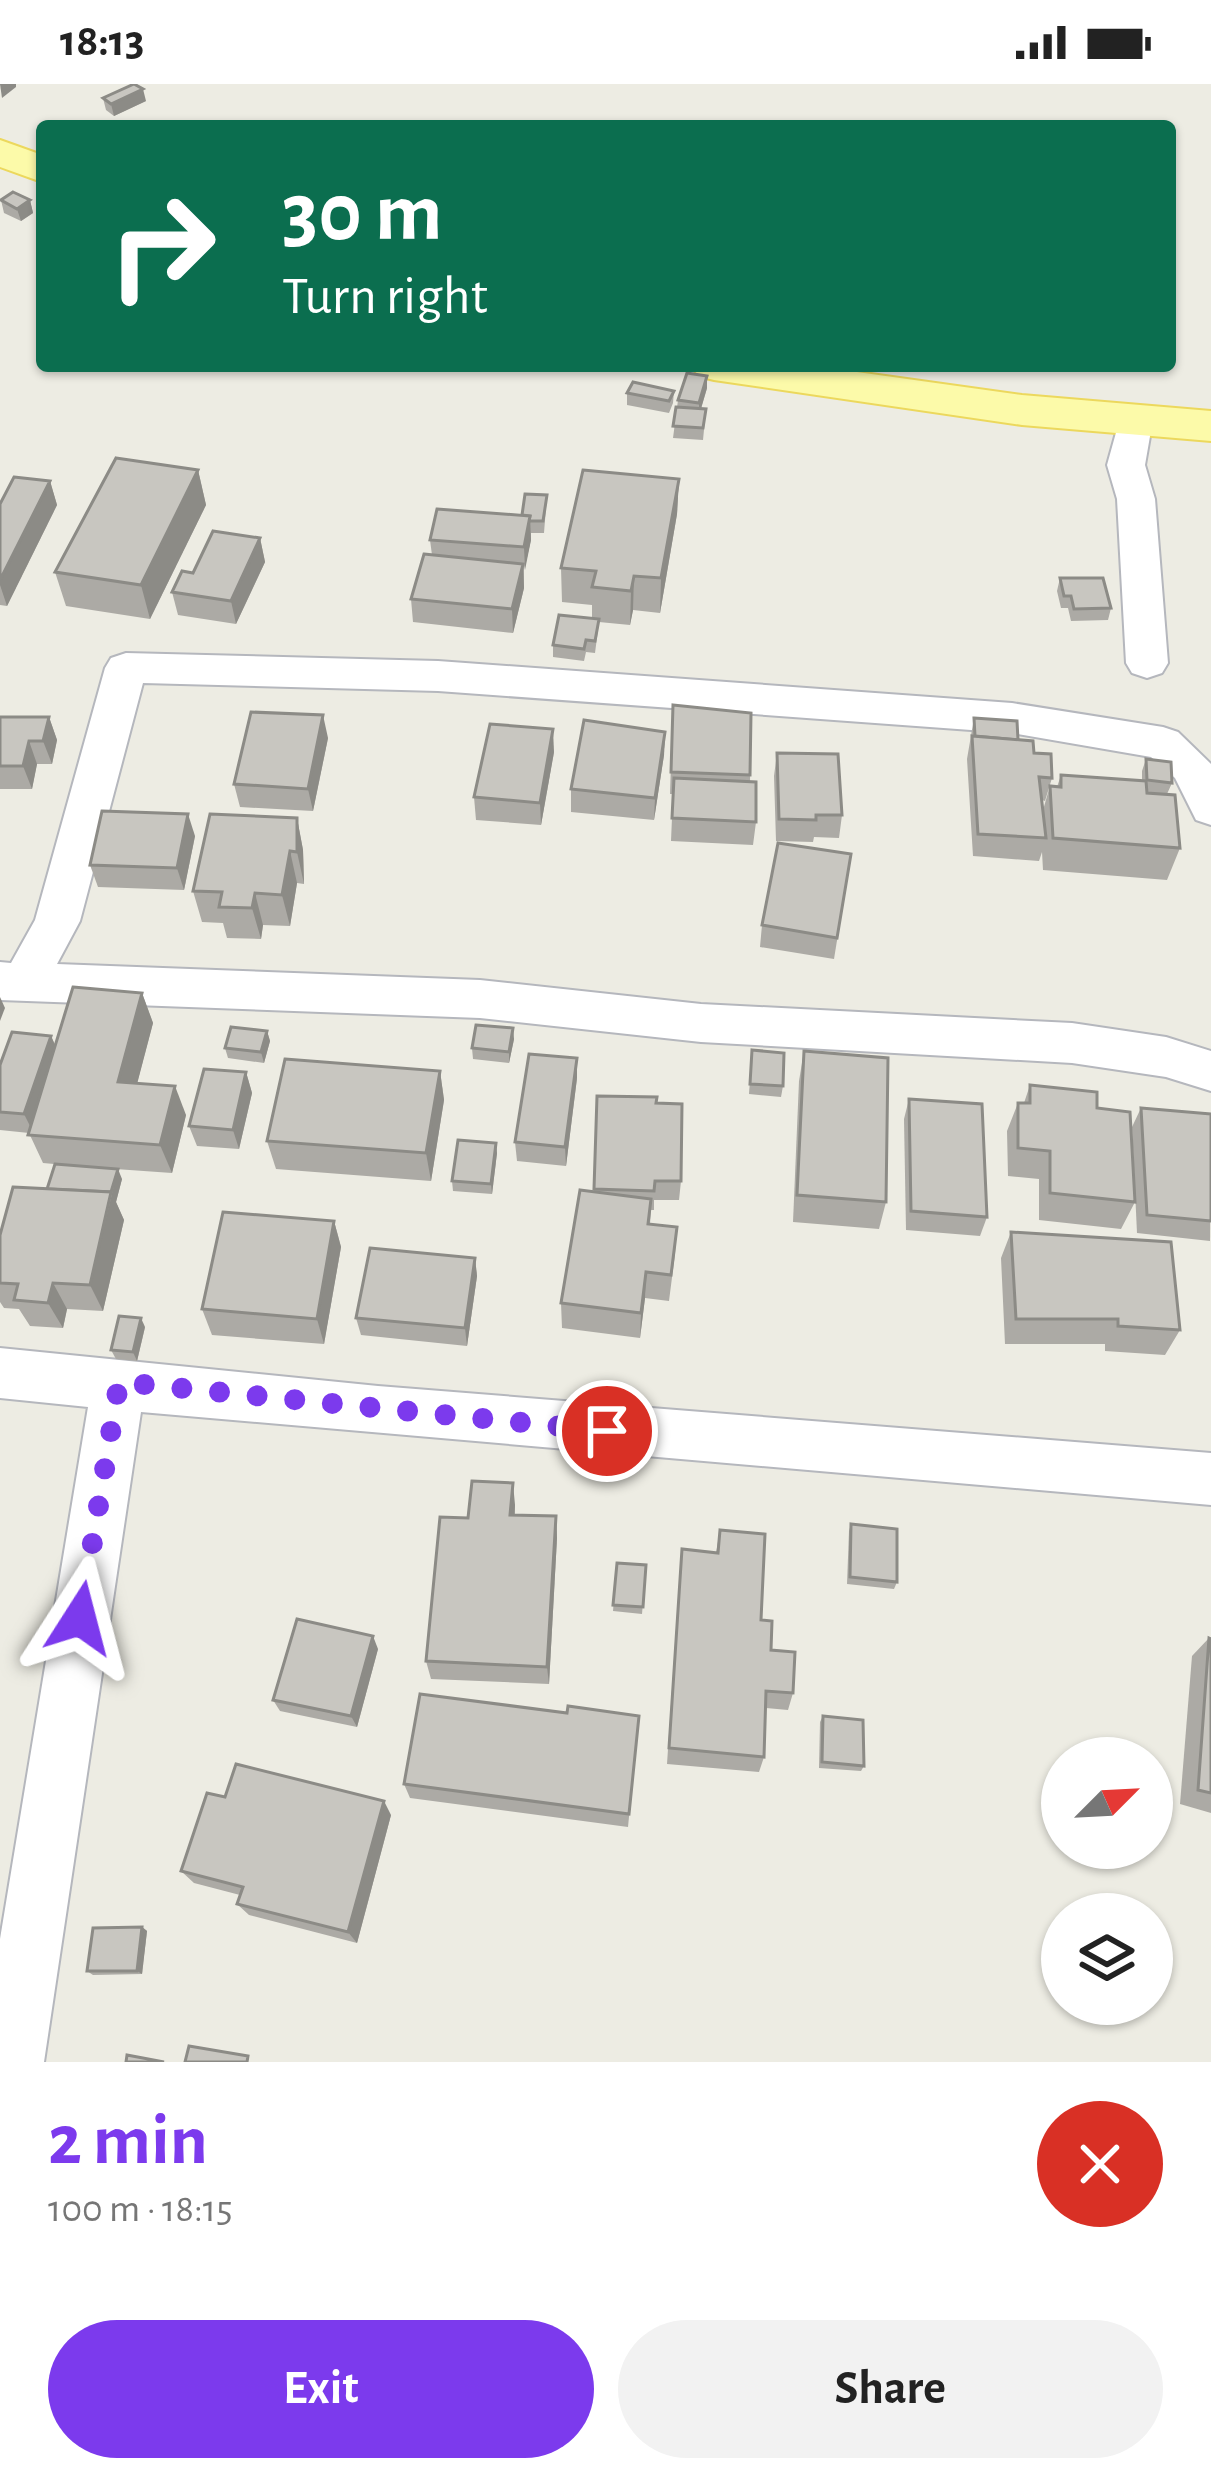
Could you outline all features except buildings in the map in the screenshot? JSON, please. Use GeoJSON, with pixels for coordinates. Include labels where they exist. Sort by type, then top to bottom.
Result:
{"type":"FeatureCollection","features":[{"type":"Feature","properties":{"kind":"main road"},"geometry":{"type":"LineString","coordinates":[[0,152],[36,167]]}},
{"type":"Feature","properties":{"kind":"main road"},"geometry":{"type":"LineString","coordinates":[[756,372],[1022,410],[1211,426]]}},
{"type":"Feature","properties":{"kind":"street"},"geometry":{"type":"LineString","coordinates":[[1135,419],[1126,465],[1136,499],[1147,663]]}},
{"type":"Feature","properties":{"kind":"street"},"geometry":{"type":"LineString","coordinates":[[12,982],[57,920],[125,668],[438,676],[1012,718],[1163,743],[1192,769],[1211,808]]}},
{"type":"Feature","properties":{"kind":"street"},"geometry":{"type":"LineString","coordinates":[[12,982],[480,999],[700,1023],[1072,1043],[1166,1057],[1211,1071]]}},
{"type":"Feature","properties":{"kind":"street"},"geometry":{"type":"LineString","coordinates":[[0,1372],[378,1412],[1211,1479]]}},
{"type":"Feature","properties":{"kind":"street"},"geometry":{"type":"LineString","coordinates":[[12,2062],[119,1382]]}},
{"type":"Feature","properties":{"kind":"route"},"geometry":{"type":"LineString","coordinates":[[80,1618],[119,1382],[378,1412],[607,1431]]}}]}
